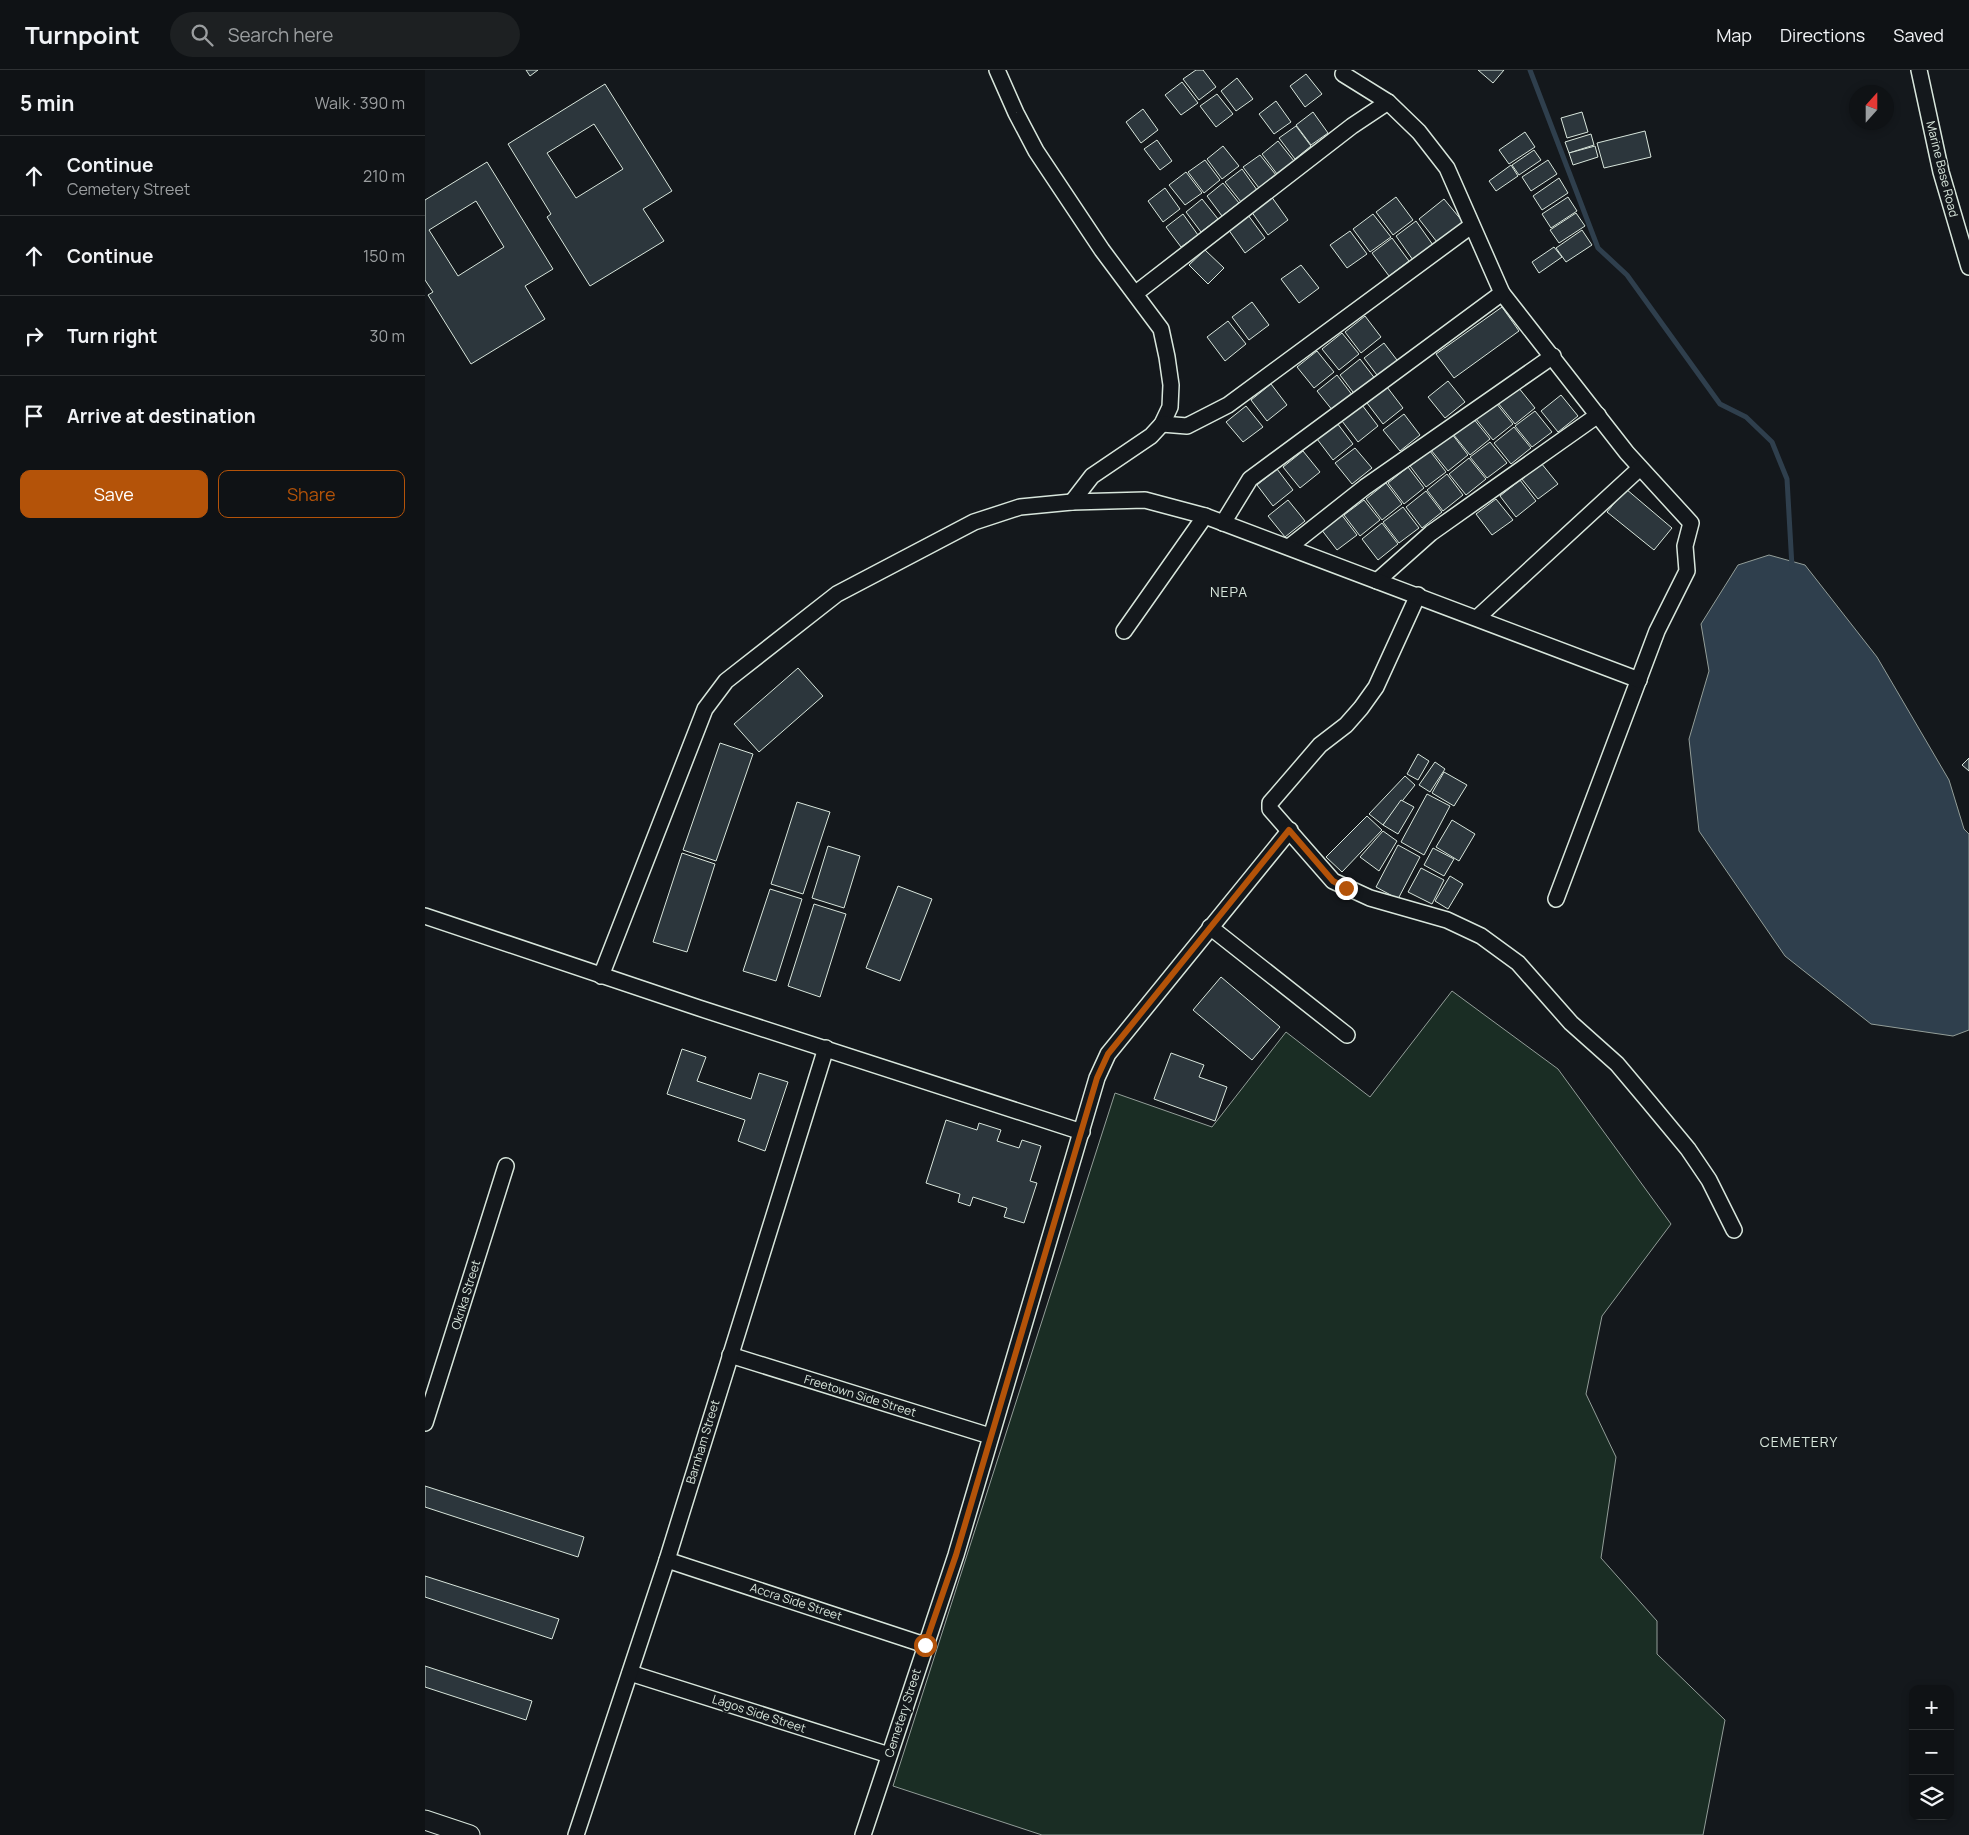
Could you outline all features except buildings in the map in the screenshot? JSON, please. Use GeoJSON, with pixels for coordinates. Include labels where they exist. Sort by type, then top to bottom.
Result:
{"type":"FeatureCollection","features":[{"type":"Feature","properties":{"kind":"street"},"geometry":{"type":"LineString","coordinates":[[997,70],[1016,113],[1036,151],[1103,250],[1161,329],[1167,357],[1171,385],[1170,407],[1162,424],[1151,436],[1092,476],[1072,502]]}},
{"type":"Feature","properties":{"kind":"street","name":"Marine Base Road"},"geometry":{"type":"LineString","coordinates":[[1919,70],[1941,172],[1969,267]]}},
{"type":"Feature","properties":{"kind":"street"},"geometry":{"type":"LineString","coordinates":[[1343,74],[1387,102],[1419,132],[1447,168],[1502,293],[1640,468],[1691,523],[1685,546],[1687,571],[1657,631],[1556,899]]}},
{"type":"Feature","properties":{"kind":"street"},"geometry":{"type":"LineString","coordinates":[[1136,293],[1352,126],[1387,102]]}},
{"type":"Feature","properties":{"kind":"street"},"geometry":{"type":"LineString","coordinates":[[1162,424],[1187,426],[1228,405],[1471,226]]}},
{"type":"Feature","properties":{"kind":"street"},"geometry":{"type":"LineString","coordinates":[[1223,523],[1250,479],[1502,293]]}},
{"type":"Feature","properties":{"kind":"street"},"geometry":{"type":"LineString","coordinates":[[1289,547],[1365,487],[1553,356]]}},
{"type":"Feature","properties":{"kind":"street"},"geometry":{"type":"LineString","coordinates":[[1377,581],[1431,533],[1598,416]]}},
{"type":"Feature","properties":{"kind":"street"},"geometry":{"type":"LineString","coordinates":[[1477,618],[1640,468]]}},
{"type":"Feature","properties":{"kind":"street"},"geometry":{"type":"LineString","coordinates":[[601,976],[705,709],[726,681],[837,594],[974,522],[1020,507],[1072,502],[1145,500],[1205,516],[1639,680]]}},
{"type":"Feature","properties":{"kind":"street"},"geometry":{"type":"LineString","coordinates":[[1124,631],[1205,516]]}},
{"type":"Feature","properties":{"kind":"street"},"geometry":{"type":"LineString","coordinates":[[1418,595],[1385,669],[1361,708],[1346,725],[1320,745],[1270,803],[1270,809],[1333,881],[1370,898],[1447,920],[1481,936],[1518,963],[1571,1023],[1617,1064],[1643,1094],[1688,1150],[1709,1180],[1734,1230]]}},
{"type":"Feature","properties":{"kind":"street","name":"Cemetery Street"},"geometry":{"type":"LineString","coordinates":[[863,1835],[956,1555],[1097,1078],[1108,1054],[1289,830]]}},
{"type":"Feature","properties":{"kind":"street"},"geometry":{"type":"LineString","coordinates":[[425,916],[601,976],[1081,1132]]}},
{"type":"Feature","properties":{"kind":"street"},"geometry":{"type":"LineString","coordinates":[[1209,927],[1347,1035]]}},
{"type":"Feature","properties":{"kind":"street","name":"Barnham Street"},"geometry":{"type":"LineString","coordinates":[[576,1835],[667,1560],[826,1048]]}},
{"type":"Feature","properties":{"kind":"street","name":"Okrika Street"},"geometry":{"type":"LineString","coordinates":[[425,1424],[506,1166]]}},
{"type":"Feature","properties":{"kind":"street","name":"Freetown Side Street"},"geometry":{"type":"LineString","coordinates":[[730,1355],[990,1436]]}},
{"type":"Feature","properties":{"kind":"street","name":"Accra Side Street"},"geometry":{"type":"LineString","coordinates":[[667,1560],[925,1645]]}},
{"type":"Feature","properties":{"kind":"street","name":"Lagos Side Street"},"geometry":{"type":"LineString","coordinates":[[630,1673],[889,1754]]}},
{"type":"Feature","properties":{"kind":"street"},"geometry":{"type":"LineString","coordinates":[[425,1820],[470,1835]]}},
{"type":"Feature","properties":{"kind":"green space"},"geometry":{"type":"Polygon","coordinates":[[[1452,991],[1558,1069],[1671,1224],[1602,1316],[1586,1394],[1616,1457],[1601,1558],[1657,1621],[1657,1654],[1725,1720],[1703,1835],[1042,1835],[893,1786],[1115,1093],[1212,1127],[1286,1032],[1370,1097],[1452,991]]]}},
{"type":"Feature","properties":{"kind":"water"},"geometry":{"type":"Polygon","coordinates":[[[1769,555],[1805,565],[1877,657],[1949,780],[1964,829],[1969,834],[1969,1030],[1953,1036],[1871,1024],[1785,956],[1699,831],[1689,739],[1709,671],[1701,624],[1738,565],[1769,555]]]}},
{"type":"Feature","properties":{"kind":"waterway"},"geometry":{"type":"LineString","coordinates":[[1530,70],[1598,248],[1627,275],[1720,404],[1746,417],[1772,442],[1787,479],[1792,567]]}},
{"type":"Feature","properties":{"kind":"district","name":"NEPA"},"geometry":{"type":"Point","coordinates":[1229,592]}},
{"type":"Feature","properties":{"kind":"district","name":"CEMETERY"},"geometry":{"type":"Point","coordinates":[1799,1442]}},
{"type":"Feature","properties":{"kind":"route"},"geometry":{"type":"LineString","coordinates":[[925,1645],[956,1555],[1097,1078],[1108,1054],[1289,830],[1333,881],[1346,888]]}}]}
